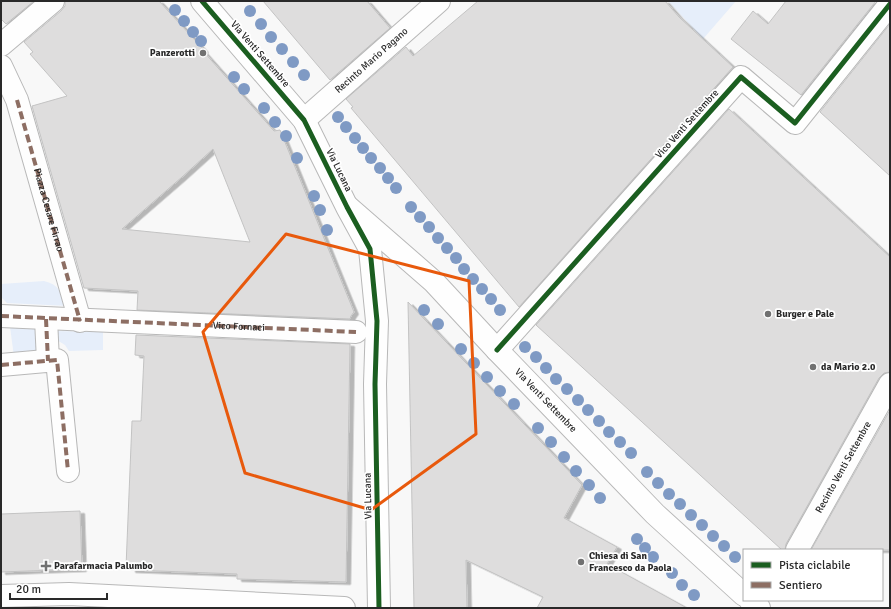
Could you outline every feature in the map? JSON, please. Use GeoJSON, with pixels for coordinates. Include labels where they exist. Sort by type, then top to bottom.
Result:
{"type":"FeatureCollection","features":[{"type":"Feature","properties":{"kind":"street"},"geometry":{"type":"LineString","coordinates":[[1,45],[53,1]]}},
{"type":"Feature","properties":{"kind":"street","name":"Via Venti Settembre"},"geometry":{"type":"LineString","coordinates":[[202,1],[304,120]]}},
{"type":"Feature","properties":{"kind":"street","name":"Recinto Mario Pagano"},"geometry":{"type":"LineString","coordinates":[[304,120],[439,1]]}},
{"type":"Feature","properties":{"kind":"street","name":"Vico Venti Settembre"},"geometry":{"type":"LineString","coordinates":[[497,350],[741,77],[795,123],[890,4]]}},
{"type":"Feature","properties":{"kind":"street","name":"Piazza Cesare Firrao"},"geometry":{"type":"LineString","coordinates":[[1,66],[17,100],[80,320]]}},
{"type":"Feature","properties":{"kind":"street","name":"Via Lucana"},"geometry":{"type":"LineString","coordinates":[[304,120],[347,207],[370,249],[377,321],[375,384],[379,608]]}},
{"type":"Feature","properties":{"kind":"street","name":"Via Venti Settembre"},"geometry":{"type":"LineString","coordinates":[[347,207],[434,282],[497,350],[655,514],[743,593]]}},
{"type":"Feature","properties":{"kind":"street"},"geometry":{"type":"LineString","coordinates":[[1,316],[80,320]]}},
{"type":"Feature","properties":{"kind":"street"},"geometry":{"type":"LineString","coordinates":[[46,319],[48,361]]}},
{"type":"Feature","properties":{"kind":"street","name":"Vico Fornaci"},"geometry":{"type":"LineString","coordinates":[[80,320],[356,332]]}},
{"type":"Feature","properties":{"kind":"street"},"geometry":{"type":"LineString","coordinates":[[1,365],[57,360],[68,471]]}},
{"type":"Feature","properties":{"kind":"street","name":"Recinto Venti Settembre"},"geometry":{"type":"LineString","coordinates":[[798,549],[890,384]]}},
{"type":"Feature","properties":{"kind":"street"},"geometry":{"type":"LineString","coordinates":[[1,596],[69,594],[344,608]]}},
{"type":"Feature","properties":{"kind":"street"},"geometry":{"type":"LineString","coordinates":[[751,601],[759,608]]}},
{"type":"Feature","properties":{"kind":"highlighted area"},"geometry":{"type":"Polygon","coordinates":[[[286,234],[469,281],[476,434],[371,510],[245,473],[203,332],[286,234]]]}},
{"type":"Feature","properties":{"kind":"shaded area"},"geometry":{"type":"Polygon","coordinates":[[[668,1],[736,1],[703,39],[668,1]]]}},
{"type":"Feature","properties":{"kind":"shaded area"},"geometry":{"type":"Polygon","coordinates":[[[44,281],[53,284],[59,290],[68,306],[7,303],[1,297],[1,284],[44,281]]]}},
{"type":"Feature","properties":{"kind":"shaded area"},"geometry":{"type":"Polygon","coordinates":[[[10,327],[40,329],[43,355],[14,357],[10,327]]]}},
{"type":"Feature","properties":{"kind":"shaded area"},"geometry":{"type":"Polygon","coordinates":[[[56,331],[103,332],[103,350],[69,351],[65,345],[57,340],[56,331]]]}},
{"type":"Feature","properties":{"kind":"building"},"geometry":{"type":"Polygon","coordinates":[[[1,1],[34,1],[6,24],[1,19],[1,1]]]}},
{"type":"Feature","properties":{"kind":"building"},"geometry":{"type":"Polygon","coordinates":[[[65,1],[159,1],[204,50],[203,51],[274,131],[280,130],[354,312],[350,319],[137,310],[138,291],[84,288],[32,106],[67,96],[30,54],[33,52],[24,42],[65,6],[65,1]],[[213,149],[122,229],[250,242],[213,149]]]}},
{"type":"Feature","properties":{"kind":"building"},"geometry":{"type":"Polygon","coordinates":[[[263,1],[367,1],[390,28],[330,80],[263,1]]]}},
{"type":"Feature","properties":{"kind":"building"},"geometry":{"type":"Polygon","coordinates":[[[478,1],[665,1],[679,17],[733,67],[519,307],[351,108],[353,107],[346,99],[406,47],[413,56],[478,1]]]}},
{"type":"Feature","properties":{"kind":"building"},"geometry":{"type":"Polygon","coordinates":[[[786,1],[876,1],[801,95],[731,39],[753,11],[768,24],[786,1]]]}},
{"type":"Feature","properties":{"kind":"building"},"geometry":{"type":"Polygon","coordinates":[[[890,24],[890,176],[820,112],[890,24]]]}},
{"type":"Feature","properties":{"kind":"building"},"geometry":{"type":"Polygon","coordinates":[[[729,109],[890,257],[890,372],[884,373],[879,378],[786,544],[785,549],[781,549],[536,325],[729,109]]]}},
{"type":"Feature","properties":{"kind":"building"},"geometry":{"type":"Polygon","coordinates":[[[408,302],[582,485],[564,518],[617,547],[607,564],[687,608],[537,608],[543,597],[466,560],[467,608],[414,608],[408,302]]]}},
{"type":"Feature","properties":{"kind":"building"},"geometry":{"type":"Polygon","coordinates":[[[136,335],[350,344],[346,582],[237,579],[237,574],[131,570],[131,567],[126,567],[132,421],[141,421],[144,356],[135,355],[136,335]]]}},
{"type":"Feature","properties":{"kind":"building"},"geometry":{"type":"Polygon","coordinates":[[[890,410],[890,550],[812,549],[890,410]]]}},
{"type":"Feature","properties":{"kind":"building"},"geometry":{"type":"Polygon","coordinates":[[[80,511],[82,569],[1,572],[1,514],[80,511]]]}},
{"type":"Feature","properties":{"kind":"marked path"},"geometry":{"type":"LineString","coordinates":[[17,100],[80,321]]}},
{"type":"Feature","properties":{"kind":"marked path"},"geometry":{"type":"LineString","coordinates":[[1,316],[356,332]]}},
{"type":"Feature","properties":{"kind":"marked path"},"geometry":{"type":"LineString","coordinates":[[46,319],[48,361]]}},
{"type":"Feature","properties":{"kind":"marked path"},"geometry":{"type":"LineString","coordinates":[[1,365],[57,360],[68,471]]}},
{"type":"Feature","properties":{"kind":"cycle path"},"geometry":{"type":"LineString","coordinates":[[202,1],[304,120],[347,207],[370,249],[377,321],[375,384],[379,608]]}},
{"type":"Feature","properties":{"kind":"cycle path"},"geometry":{"type":"LineString","coordinates":[[497,350],[741,77],[795,123],[890,4]]}},
{"type":"Feature","properties":{"kind":"place","name":"Panzerotti"},"geometry":{"type":"Point","coordinates":[203,53]}},
{"type":"Feature","properties":{"kind":"place","name":"Burger e Pale"},"geometry":{"type":"Point","coordinates":[768,314]}},
{"type":"Feature","properties":{"kind":"place","name":"da Mario 2.0"},"geometry":{"type":"Point","coordinates":[813,367]}},
{"type":"Feature","properties":{"kind":"place","name":"Chiesa di San Francesco da Paola"},"geometry":{"type":"Point","coordinates":[581,562]}},
{"type":"Feature","properties":{"kind":"place","name":"Parafarmacia Palumbo"},"geometry":{"type":"Point","coordinates":[46,566]}}]}
